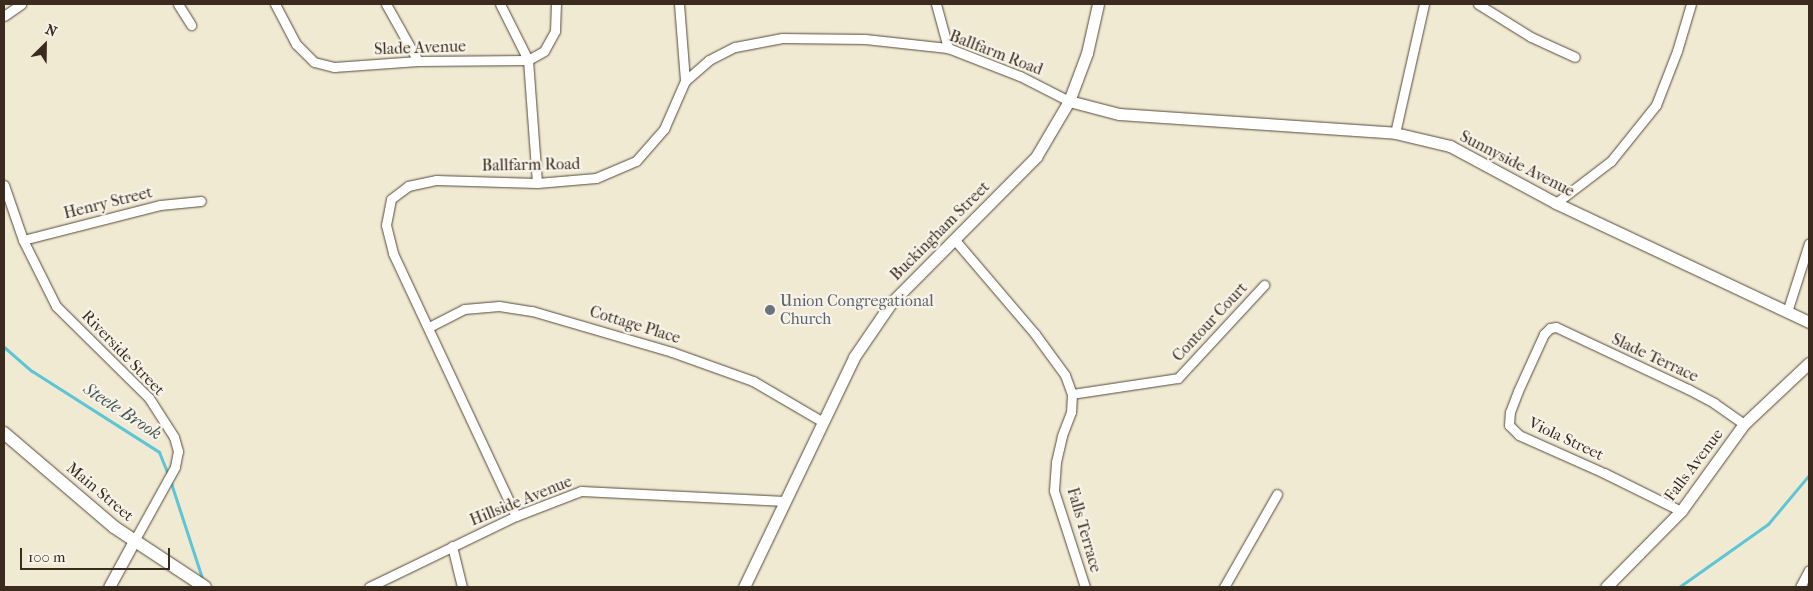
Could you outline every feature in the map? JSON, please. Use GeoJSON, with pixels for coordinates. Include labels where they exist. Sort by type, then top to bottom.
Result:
{"type":"FeatureCollection","features":[{"type":"Feature","properties":{"kind":"main road","name":"Buckingham Street"},"geometry":{"type":"LineString","coordinates":[[744,587],[854,357],[891,303],[1036,157],[1069,101],[1087,53],[1098,4]]}},
{"type":"Feature","properties":{"kind":"main road","name":"Sunnyside Avenue"},"geometry":{"type":"LineString","coordinates":[[1069,101],[1119,114],[1395,133],[1450,146],[1556,203],[1809,322]]}},
{"type":"Feature","properties":{"kind":"main road","name":"Falls Avenue"},"geometry":{"type":"LineString","coordinates":[[1606,587],[1681,511],[1744,424],[1809,363]]}},
{"type":"Feature","properties":{"kind":"main road","name":"Main Street"},"geometry":{"type":"LineString","coordinates":[[4,433],[134,541],[205,587]]}},
{"type":"Feature","properties":{"kind":"main road"},"geometry":{"type":"LineString","coordinates":[[109,587],[134,541]]}},
{"type":"Feature","properties":{"kind":"street"},"geometry":{"type":"LineString","coordinates":[[4,16],[21,4]]}},
{"type":"Feature","properties":{"kind":"street"},"geometry":{"type":"LineString","coordinates":[[178,4],[191,25]]}},
{"type":"Feature","properties":{"kind":"street","name":"Slade Avenue"},"geometry":{"type":"LineString","coordinates":[[275,4],[296,44],[314,62],[334,67],[418,61],[528,60]]}},
{"type":"Feature","properties":{"kind":"street"},"geometry":{"type":"LineString","coordinates":[[386,4],[418,61]]}},
{"type":"Feature","properties":{"kind":"street"},"geometry":{"type":"LineString","coordinates":[[500,4],[528,60],[537,183]]}},
{"type":"Feature","properties":{"kind":"street"},"geometry":{"type":"LineString","coordinates":[[528,60],[544,51],[555,31],[556,4]]}},
{"type":"Feature","properties":{"kind":"street"},"geometry":{"type":"LineString","coordinates":[[679,4],[685,81]]}},
{"type":"Feature","properties":{"kind":"street"},"geometry":{"type":"LineString","coordinates":[[936,4],[948,48]]}},
{"type":"Feature","properties":{"kind":"street"},"geometry":{"type":"LineString","coordinates":[[1395,133],[1424,4]]}},
{"type":"Feature","properties":{"kind":"street"},"geometry":{"type":"LineString","coordinates":[[1478,4],[1531,37],[1575,57]]}},
{"type":"Feature","properties":{"kind":"street"},"geometry":{"type":"LineString","coordinates":[[1556,203],[1611,160],[1656,105],[1678,51],[1691,4]]}},
{"type":"Feature","properties":{"kind":"street","name":"Ballfarm Road"},"geometry":{"type":"LineString","coordinates":[[516,516],[393,253],[386,225],[391,199],[408,186],[436,180],[537,183],[596,178],[636,161],[664,129],[685,81],[709,60],[735,48],[782,38],[865,39],[948,48],[1020,76],[1069,101]]}},
{"type":"Feature","properties":{"kind":"street","name":"Riverside Street"},"geometry":{"type":"LineString","coordinates":[[4,185],[23,240],[56,306],[150,398],[174,437],[177,457],[175,467],[134,541]]}},
{"type":"Feature","properties":{"kind":"street","name":"Henry Street"},"geometry":{"type":"LineString","coordinates":[[23,240],[160,205],[201,201]]}},
{"type":"Feature","properties":{"kind":"street"},"geometry":{"type":"LineString","coordinates":[[954,238],[1040,341],[1065,375],[1072,394]]}},
{"type":"Feature","properties":{"kind":"street"},"geometry":{"type":"LineString","coordinates":[[1787,312],[1809,243]]}},
{"type":"Feature","properties":{"kind":"street","name":"Contour Court"},"geometry":{"type":"LineString","coordinates":[[1072,394],[1178,378],[1264,285]]}},
{"type":"Feature","properties":{"kind":"street","name":"Cottage Place"},"geometry":{"type":"LineString","coordinates":[[429,327],[464,309],[498,306],[532,310],[672,352],[753,381],[823,422]]}},
{"type":"Feature","properties":{"kind":"street","name":"Slade Terrace"},"geometry":{"type":"LineString","coordinates":[[1550,328],[1556,327],[1688,389],[1714,403],[1744,424]]}},
{"type":"Feature","properties":{"kind":"street","name":"Viola Street"},"geometry":{"type":"LineString","coordinates":[[1550,328],[1544,334],[1518,390],[1510,412],[1509,425],[1520,435],[1604,472],[1681,511]]}},
{"type":"Feature","properties":{"kind":"street","name":"Falls Terrace"},"geometry":{"type":"LineString","coordinates":[[1072,394],[1071,412],[1062,436],[1056,462],[1054,491],[1085,587]]}},
{"type":"Feature","properties":{"kind":"street","name":"Hillside Avenue"},"geometry":{"type":"LineString","coordinates":[[369,587],[516,516],[581,491],[786,501]]}},
{"type":"Feature","properties":{"kind":"street"},"geometry":{"type":"LineString","coordinates":[[1224,587],[1277,494]]}},
{"type":"Feature","properties":{"kind":"street"},"geometry":{"type":"LineString","coordinates":[[452,546],[462,587]]}},
{"type":"Feature","properties":{"kind":"street"},"geometry":{"type":"LineString","coordinates":[[1800,587],[1809,570]]}},
{"type":"Feature","properties":{"kind":"waterway","name":"Steele Brook"},"geometry":{"type":"LineString","coordinates":[[4,347],[32,371],[159,452],[168,474]]}},
{"type":"Feature","properties":{"kind":"waterway"},"geometry":{"type":"LineString","coordinates":[[1679,587],[1768,524],[1809,475]]}},
{"type":"Feature","properties":{"kind":"waterway","name":"Steele Brook"},"geometry":{"type":"LineString","coordinates":[[170,480],[203,581]]}},
{"type":"Feature","properties":{"kind":"place","name":"Union Congregational Church"},"geometry":{"type":"Point","coordinates":[770,310]}}]}
